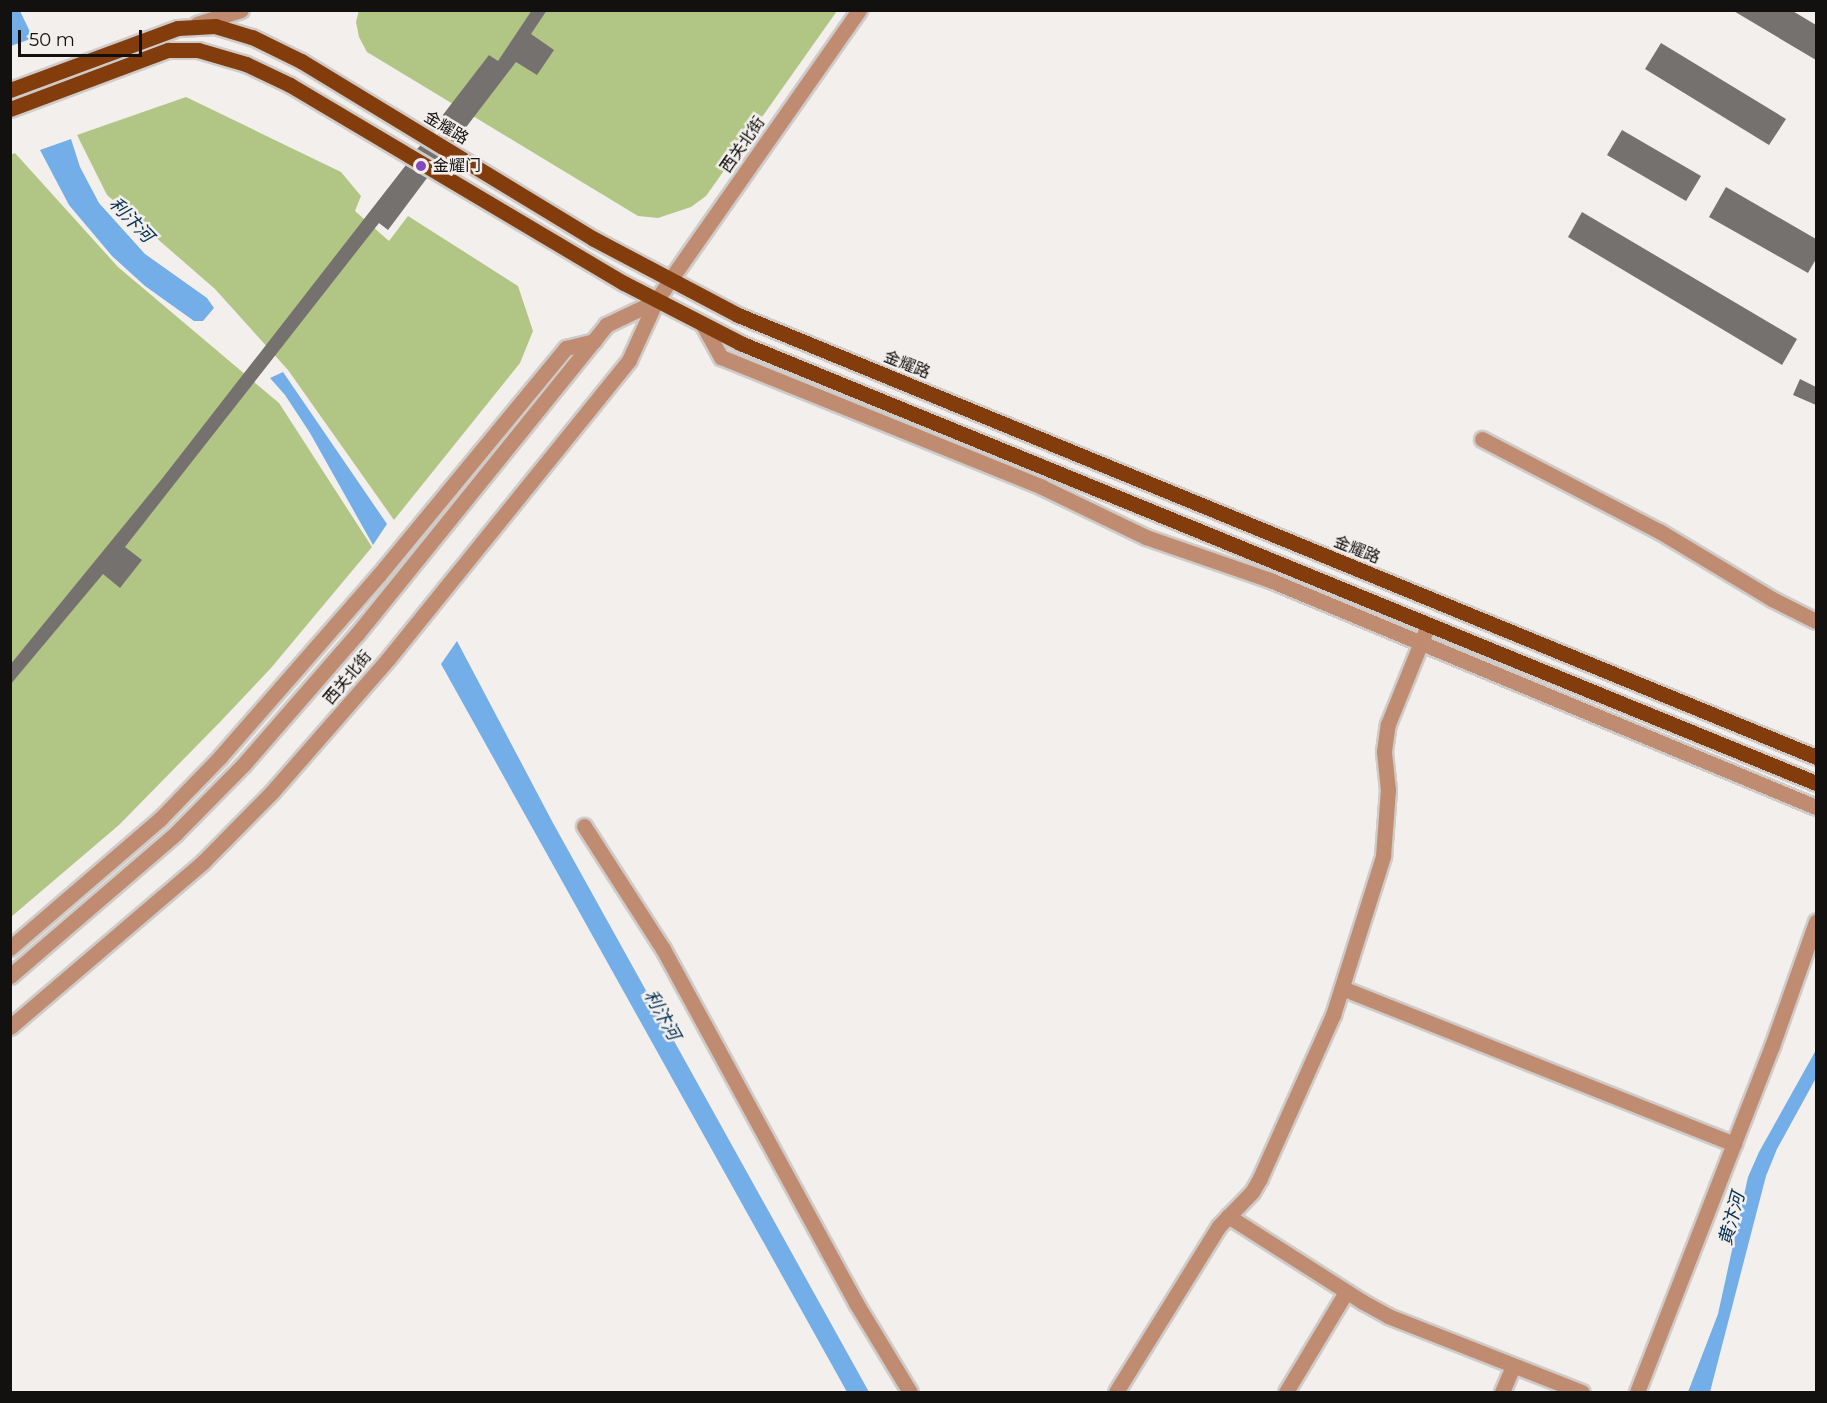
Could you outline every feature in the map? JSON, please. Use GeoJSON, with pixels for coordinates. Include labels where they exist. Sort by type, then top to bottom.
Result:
{"type":"FeatureCollection","features":[{"type":"Feature","properties":{"kind":"main road","name":"金耀路"},"geometry":{"type":"LineString","coordinates":[[10,90],[162,33],[191,26],[215,26],[252,37],[301,61],[594,239],[749,320],[1816,757]]}},
{"type":"Feature","properties":{"kind":"main road"},"geometry":{"type":"LineString","coordinates":[[10,109],[168,50],[198,50],[220,55],[290,85],[656,301],[740,343],[1816,783]]}},
{"type":"Feature","properties":{"kind":"street"},"geometry":{"type":"LineString","coordinates":[[191,26],[241,10]]}},
{"type":"Feature","properties":{"kind":"street","name":"西关北街"},"geometry":{"type":"LineString","coordinates":[[10,1027],[202,862],[272,792],[388,659],[628,360],[656,301],[859,10]]}},
{"type":"Feature","properties":{"kind":"street","name":"西关北街"},"geometry":{"type":"LineString","coordinates":[[10,976],[176,833],[243,765],[357,634],[606,325],[656,301]]}},
{"type":"Feature","properties":{"kind":"street"},"geometry":{"type":"LineString","coordinates":[[703,325],[721,357],[1042,487],[1146,537],[1270,579],[1816,807]]}},
{"type":"Feature","properties":{"kind":"street"},"geometry":{"type":"LineString","coordinates":[[10,948],[160,819],[220,757],[378,576],[566,348],[594,341]]}},
{"type":"Feature","properties":{"kind":"street"},"geometry":{"type":"LineString","coordinates":[[1482,440],[1659,531],[1772,599],[1816,621]]}},
{"type":"Feature","properties":{"kind":"street"},"geometry":{"type":"LineString","coordinates":[[1116,1392],[1219,1226],[1252,1192],[1334,1015],[1383,856],[1388,790],[1384,751],[1388,724],[1428,625]]}},
{"type":"Feature","properties":{"kind":"street"},"geometry":{"type":"LineString","coordinates":[[584,826],[663,949],[856,1303],[909,1392]]}},
{"type":"Feature","properties":{"kind":"street"},"geometry":{"type":"LineString","coordinates":[[1637,1392],[1734,1144],[1816,922]]}},
{"type":"Feature","properties":{"kind":"street"},"geometry":{"type":"LineString","coordinates":[[1342,988],[1734,1144]]}},
{"type":"Feature","properties":{"kind":"street"},"geometry":{"type":"LineString","coordinates":[[1228,1216],[1346,1292],[1388,1316],[1582,1392]]}},
{"type":"Feature","properties":{"kind":"street"},"geometry":{"type":"LineString","coordinates":[[1286,1392],[1346,1292]]}},
{"type":"Feature","properties":{"kind":"street"},"geometry":{"type":"LineString","coordinates":[[1502,1392],[1513,1366]]}},
{"type":"Feature","properties":{"kind":"green space"},"geometry":{"type":"Polygon","coordinates":[[[359,10],[837,11],[706,196],[691,207],[658,218],[638,216],[367,52],[359,37],[356,22],[359,10]]]}},
{"type":"Feature","properties":{"kind":"green space"},"geometry":{"type":"Polygon","coordinates":[[[186,97],[341,172],[361,196],[355,211],[389,241],[408,216],[518,286],[533,331],[520,363],[394,520],[288,370],[215,289],[107,195],[77,135],[186,97]]]}},
{"type":"Feature","properties":{"kind":"green space"},"geometry":{"type":"Polygon","coordinates":[[[15,153],[118,267],[279,403],[372,547],[271,668],[221,721],[119,825],[11,917],[10,155],[15,153]]]}},
{"type":"Feature","properties":{"kind":"water"},"geometry":{"type":"Polygon","coordinates":[[[11,10],[20,11],[33,38],[11,46],[11,10]]]}},
{"type":"Feature","properties":{"kind":"water"},"geometry":{"type":"Polygon","coordinates":[[[71,139],[80,167],[99,203],[145,254],[207,298],[214,308],[203,321],[194,321],[145,286],[112,256],[69,205],[40,150],[71,139]]]}},
{"type":"Feature","properties":{"kind":"water"},"geometry":{"type":"Polygon","coordinates":[[[283,372],[387,524],[373,545],[310,433],[285,395],[270,378],[283,372]]]}},
{"type":"Feature","properties":{"kind":"water"},"geometry":{"type":"Polygon","coordinates":[[[457,641],[553,823],[869,1392],[847,1392],[441,664],[457,641]]]}},
{"type":"Feature","properties":{"kind":"water"},"geometry":{"type":"Polygon","coordinates":[[[1816,1050],[1816,1078],[1777,1149],[1766,1176],[1710,1392],[1688,1392],[1718,1314],[1748,1177],[1759,1152],[1816,1050]]]}},
{"type":"Feature","properties":{"kind":"building"},"geometry":{"type":"Polygon","coordinates":[[[532,10],[547,10],[531,34],[554,50],[537,75],[516,62],[454,143],[432,129],[489,55],[498,61],[532,10]]]}},
{"type":"Feature","properties":{"kind":"building"},"geometry":{"type":"Polygon","coordinates":[[[1732,10],[1791,10],[1816,25],[1816,60],[1732,10]]]}},
{"type":"Feature","properties":{"kind":"building"},"geometry":{"type":"Polygon","coordinates":[[[1661,43],[1786,119],[1769,145],[1645,69],[1661,43]]]}},
{"type":"Feature","properties":{"kind":"building"},"geometry":{"type":"Polygon","coordinates":[[[1622,130],[1701,176],[1686,201],[1607,155],[1622,130]]]}},
{"type":"Feature","properties":{"kind":"building"},"geometry":{"type":"Polygon","coordinates":[[[421,145],[442,158],[439,162],[417,149],[421,145]]]}},
{"type":"Feature","properties":{"kind":"building"},"geometry":{"type":"Polygon","coordinates":[[[406,165],[427,178],[388,230],[379,223],[125,547],[142,560],[120,588],[103,574],[10,685],[10,665],[161,480],[406,165]]]}},
{"type":"Feature","properties":{"kind":"building"},"geometry":{"type":"Polygon","coordinates":[[[1726,187],[1816,239],[1816,259],[1808,273],[1709,217],[1726,187]]]}},
{"type":"Feature","properties":{"kind":"building"},"geometry":{"type":"Polygon","coordinates":[[[1582,212],[1797,339],[1782,365],[1568,237],[1582,212]]]}},
{"type":"Feature","properties":{"kind":"building"},"geometry":{"type":"Polygon","coordinates":[[[1800,379],[1816,387],[1816,405],[1793,395],[1800,379]]]}},
{"type":"Feature","properties":{"kind":"place","name":"金耀门"},"geometry":{"type":"Point","coordinates":[421,166]}},
{"type":"Feature","properties":{"kind":"water label","name":"利汴河"},"geometry":{"type":"Point","coordinates":[131,220]}},
{"type":"Feature","properties":{"kind":"water label","name":"利汴河"},"geometry":{"type":"Point","coordinates":[662,1015]}},
{"type":"Feature","properties":{"kind":"water label","name":"黄汴河"},"geometry":{"type":"Point","coordinates":[1732,1219]}}]}
